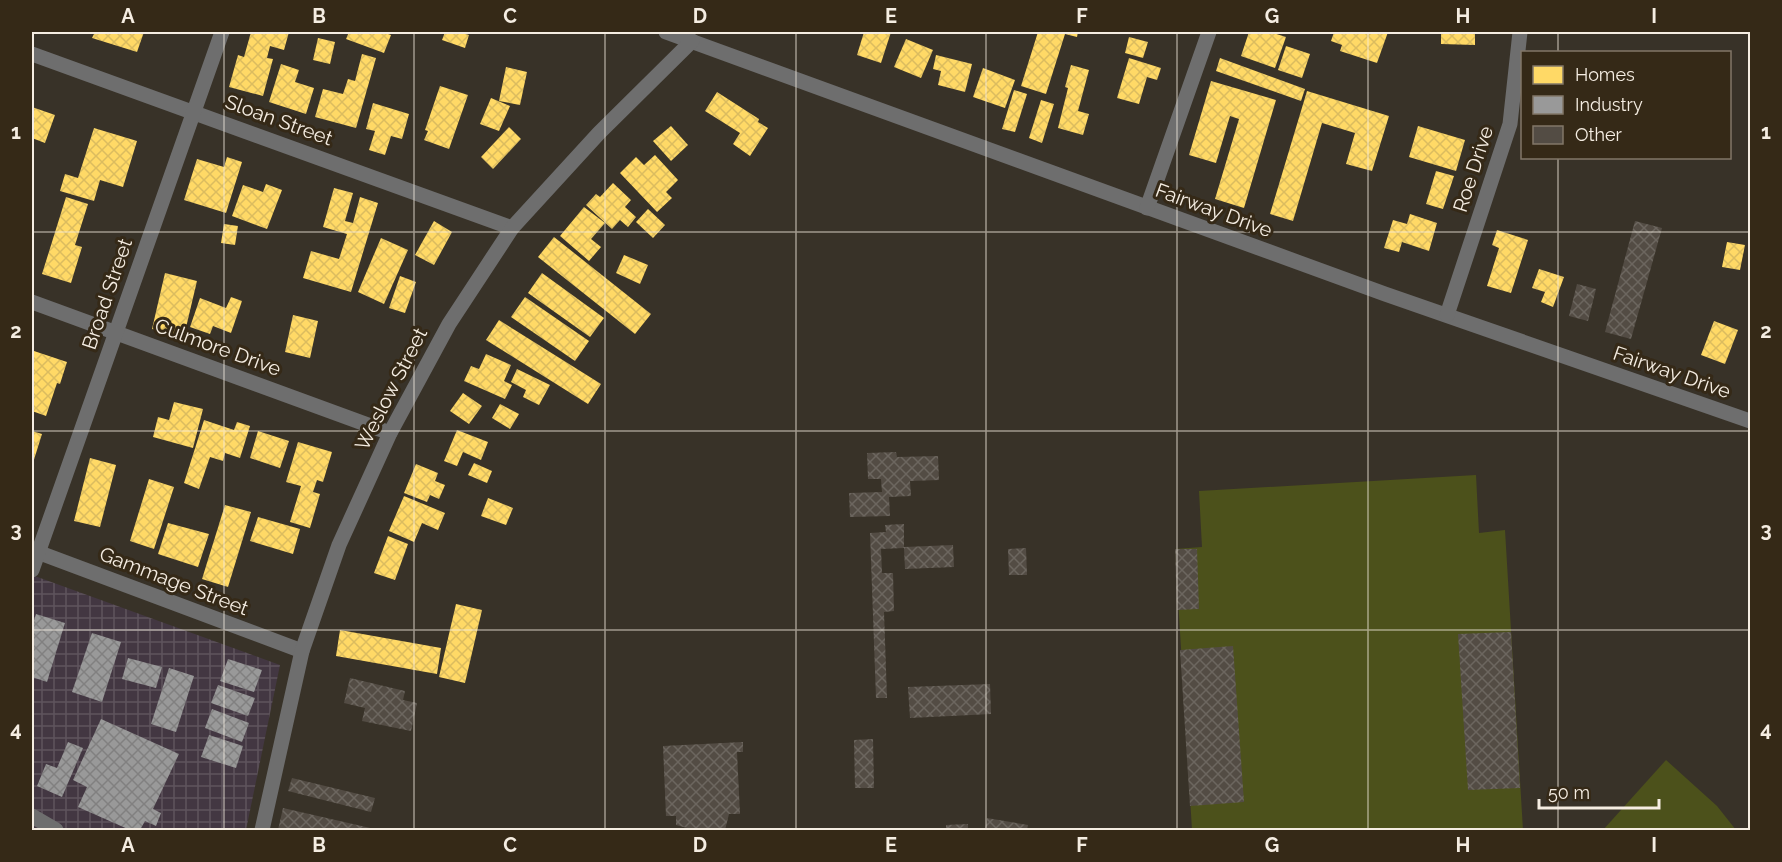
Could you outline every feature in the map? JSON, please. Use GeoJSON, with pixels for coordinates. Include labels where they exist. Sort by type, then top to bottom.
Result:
{"type":"FeatureCollection","features":[{"type":"Feature","properties":{"kind":"street","name":"Broad Street"},"geometry":{"type":"LineString","coordinates":[[32,570],[35,552],[222,32]]}},
{"type":"Feature","properties":{"kind":"street","name":"Fairway Drive"},"geometry":{"type":"LineString","coordinates":[[666,32],[1147,208],[1750,422]]}},
{"type":"Feature","properties":{"kind":"street"},"geometry":{"type":"LineString","coordinates":[[1147,208],[1209,32]]}},
{"type":"Feature","properties":{"kind":"street","name":"Roe Drive"},"geometry":{"type":"LineString","coordinates":[[1448,315],[1510,124],[1520,32]]}},
{"type":"Feature","properties":{"kind":"street","name":"Weslow Street"},"geometry":{"type":"LineString","coordinates":[[262,831],[302,651],[339,545],[390,433],[448,324],[512,228],[599,133],[692,41]]}},
{"type":"Feature","properties":{"kind":"street","name":"Sloan Street"},"geometry":{"type":"LineString","coordinates":[[32,54],[512,228]]}},
{"type":"Feature","properties":{"kind":"street","name":"Culmore Drive"},"geometry":{"type":"LineString","coordinates":[[32,302],[390,433]]}},
{"type":"Feature","properties":{"kind":"street","name":"Gammage Street"},"geometry":{"type":"LineString","coordinates":[[35,552],[302,651]]}},
{"type":"Feature","properties":{"kind":"street"},"geometry":{"type":"LineString","coordinates":[[32,816],[56,831]]}},
{"type":"Feature","properties":{"kind":"shaded area"},"geometry":{"type":"Polygon","coordinates":[[[32,575],[280,665],[246,830],[32,830],[32,575]]]}},
{"type":"Feature","properties":{"kind":"green space"},"geometry":{"type":"Polygon","coordinates":[[[1476,475],[1479,533],[1505,530],[1523,830],[1192,830],[1175,549],[1202,547],[1199,491],[1476,475]]]}},
{"type":"Feature","properties":{"kind":"green space"},"geometry":{"type":"Polygon","coordinates":[[[1666,760],[1717,806],[1736,830],[1603,830],[1666,760]]]}},
{"type":"Feature","properties":{"kind":"building: Homes"},"geometry":{"type":"Polygon","coordinates":[[[95,32],[144,32],[137,52],[92,38],[95,32]]]}},
{"type":"Feature","properties":{"kind":"building: Homes"},"geometry":{"type":"Polygon","coordinates":[[[251,32],[289,32],[284,50],[270,46],[267,58],[273,59],[263,96],[229,87],[238,55],[244,57],[251,32]]]}},
{"type":"Feature","properties":{"kind":"building: Homes"},"geometry":{"type":"Polygon","coordinates":[[[349,32],[382,32],[391,35],[384,53],[346,39],[349,32]]]}},
{"type":"Feature","properties":{"kind":"building: Homes"},"geometry":{"type":"Polygon","coordinates":[[[445,32],[460,32],[469,35],[465,48],[442,40],[445,32]]]}},
{"type":"Feature","properties":{"kind":"building: Homes"},"geometry":{"type":"Polygon","coordinates":[[[864,32],[891,32],[881,63],[857,55],[864,32]]]}},
{"type":"Feature","properties":{"kind":"building: Homes"},"geometry":{"type":"Polygon","coordinates":[[[1038,32],[1078,32],[1077,37],[1065,34],[1046,94],[1021,86],[1038,32]]]}},
{"type":"Feature","properties":{"kind":"building: Homes"},"geometry":{"type":"Polygon","coordinates":[[[1249,32],[1270,32],[1286,37],[1275,68],[1241,56],[1249,32]]]}},
{"type":"Feature","properties":{"kind":"building: Homes"},"geometry":{"type":"Polygon","coordinates":[[[1334,32],[1388,32],[1377,63],[1340,51],[1342,45],[1331,41],[1334,32]]]}},
{"type":"Feature","properties":{"kind":"building: Homes"},"geometry":{"type":"Polygon","coordinates":[[[1441,32],[1475,32],[1475,45],[1441,44],[1441,32]]]}},
{"type":"Feature","properties":{"kind":"building: Homes"},"geometry":{"type":"Polygon","coordinates":[[[1129,37],[1148,42],[1143,58],[1125,53],[1129,37]]]}},
{"type":"Feature","properties":{"kind":"building: Homes"},"geometry":{"type":"Polygon","coordinates":[[[318,38],[335,42],[330,64],[313,60],[318,38]]]}},
{"type":"Feature","properties":{"kind":"building: Homes"},"geometry":{"type":"Polygon","coordinates":[[[906,39],[933,50],[921,78],[894,67],[906,39]]]}},
{"type":"Feature","properties":{"kind":"building: Homes"},"geometry":{"type":"Polygon","coordinates":[[[1286,46],[1310,54],[1302,78],[1278,70],[1286,46]]]}},
{"type":"Feature","properties":{"kind":"building: Homes"},"geometry":{"type":"Polygon","coordinates":[[[362,54],[376,58],[356,128],[315,117],[323,89],[343,94],[348,79],[355,81],[362,54]]]}},
{"type":"Feature","properties":{"kind":"building: Homes"},"geometry":{"type":"Polygon","coordinates":[[[936,55],[972,64],[965,92],[938,85],[941,71],[933,69],[936,55]]]}},
{"type":"Feature","properties":{"kind":"building: Homes"},"geometry":{"type":"Polygon","coordinates":[[[1129,58],[1161,68],[1157,80],[1147,77],[1139,104],[1117,98],[1129,58]]]}},
{"type":"Feature","properties":{"kind":"building: Homes"},"geometry":{"type":"Polygon","coordinates":[[[1220,58],[1305,89],[1301,101],[1216,71],[1220,58]]]}},
{"type":"Feature","properties":{"kind":"building: Homes"},"geometry":{"type":"Polygon","coordinates":[[[281,64],[299,70],[295,82],[314,88],[306,114],[269,102],[281,64]]]}},
{"type":"Feature","properties":{"kind":"building: Homes"},"geometry":{"type":"Polygon","coordinates":[[[1071,65],[1089,70],[1078,111],[1089,114],[1083,135],[1058,128],[1071,65]]]}},
{"type":"Feature","properties":{"kind":"building: Homes"},"geometry":{"type":"Polygon","coordinates":[[[506,67],[527,72],[520,105],[499,101],[506,67]]]}},
{"type":"Feature","properties":{"kind":"building: Homes"},"geometry":{"type":"Polygon","coordinates":[[[983,68],[1015,80],[1005,108],[973,97],[983,68]]]}},
{"type":"Feature","properties":{"kind":"building: Homes"},"geometry":{"type":"Polygon","coordinates":[[[1211,81],[1276,100],[1244,208],[1215,199],[1239,119],[1230,116],[1216,163],[1189,155],[1211,81]]]}},
{"type":"Feature","properties":{"kind":"building: Homes"},"geometry":{"type":"Polygon","coordinates":[[[440,86],[468,95],[449,149],[424,140],[428,131],[425,130],[440,86]]]}},
{"type":"Feature","properties":{"kind":"building: Homes"},"geometry":{"type":"Polygon","coordinates":[[[1014,90],[1027,94],[1015,132],[1002,129],[1014,90]]]}},
{"type":"Feature","properties":{"kind":"building: Homes"},"geometry":{"type":"Polygon","coordinates":[[[1307,91],[1389,116],[1372,171],[1346,164],[1355,133],[1322,123],[1293,221],[1270,214],[1307,91]]]}},
{"type":"Feature","properties":{"kind":"building: Homes"},"geometry":{"type":"Polygon","coordinates":[[[717,92],[759,119],[758,122],[768,128],[750,156],[733,144],[740,133],[705,111],[717,92]]]}},
{"type":"Feature","properties":{"kind":"building: Homes"},"geometry":{"type":"Polygon","coordinates":[[[491,98],[510,106],[499,131],[480,124],[491,98]]]}},
{"type":"Feature","properties":{"kind":"building: Homes"},"geometry":{"type":"Polygon","coordinates":[[[1041,100],[1054,104],[1042,143],[1029,138],[1041,100]]]}},
{"type":"Feature","properties":{"kind":"building: Homes"},"geometry":{"type":"Polygon","coordinates":[[[373,103],[409,114],[402,139],[391,136],[385,155],[369,150],[375,131],[366,129],[373,103]]]}},
{"type":"Feature","properties":{"kind":"building: Homes"},"geometry":{"type":"Polygon","coordinates":[[[32,107],[55,115],[45,143],[32,138],[32,107]]]}},
{"type":"Feature","properties":{"kind":"building: Homes"},"geometry":{"type":"Polygon","coordinates":[[[671,126],[688,145],[671,161],[653,141],[671,126]]]}},
{"type":"Feature","properties":{"kind":"building: Homes"},"geometry":{"type":"Polygon","coordinates":[[[1418,126],[1465,140],[1456,171],[1409,157],[1418,126]]]}},
{"type":"Feature","properties":{"kind":"building: Homes"},"geometry":{"type":"Polygon","coordinates":[[[509,127],[521,139],[493,169],[481,157],[509,127]]]}},
{"type":"Feature","properties":{"kind":"building: Homes"},"geometry":{"type":"Polygon","coordinates":[[[94,128],[137,141],[123,187],[100,180],[94,201],[60,191],[65,174],[78,178],[94,128]]]}},
{"type":"Feature","properties":{"kind":"building: Homes"},"geometry":{"type":"Polygon","coordinates":[[[655,155],[678,180],[666,192],[672,198],[657,212],[620,173],[636,157],[644,165],[655,155]]]}},
{"type":"Feature","properties":{"kind":"building: Homes"},"geometry":{"type":"Polygon","coordinates":[[[227,157],[242,162],[226,213],[184,200],[197,159],[224,167],[227,157]]]}},
{"type":"Feature","properties":{"kind":"building: Homes"},"geometry":{"type":"Polygon","coordinates":[[[1436,171],[1454,176],[1443,209],[1426,204],[1436,171]]]}},
{"type":"Feature","properties":{"kind":"building: Homes"},"geometry":{"type":"Polygon","coordinates":[[[613,183],[631,200],[625,207],[636,217],[628,227],[620,220],[612,229],[586,205],[596,194],[600,197],[613,183]]]}},
{"type":"Feature","properties":{"kind":"building: Homes"},"geometry":{"type":"Polygon","coordinates":[[[266,184],[282,190],[267,229],[232,216],[243,185],[263,192],[266,184]]]}},
{"type":"Feature","properties":{"kind":"building: Homes"},"geometry":{"type":"Polygon","coordinates":[[[334,188],[353,193],[345,221],[353,223],[360,197],[378,203],[351,292],[303,278],[311,251],[339,259],[347,234],[323,227],[334,188]]]}},
{"type":"Feature","properties":{"kind":"building: Homes"},"geometry":{"type":"Polygon","coordinates":[[[66,197],[88,204],[75,245],[82,247],[71,283],[42,274],[66,197]]]}},
{"type":"Feature","properties":{"kind":"building: Homes"},"geometry":{"type":"Polygon","coordinates":[[[584,207],[605,223],[591,239],[601,247],[589,261],[560,236],[584,207]]]}},
{"type":"Feature","properties":{"kind":"building: Homes"},"geometry":{"type":"Polygon","coordinates":[[[648,209],[665,225],[653,238],[636,222],[648,209]]]}},
{"type":"Feature","properties":{"kind":"building: Homes"},"geometry":{"type":"Polygon","coordinates":[[[1410,214],[1437,223],[1429,251],[1402,242],[1399,252],[1384,248],[1393,220],[1407,224],[1410,214]]]}},
{"type":"Feature","properties":{"kind":"building: Homes"},"geometry":{"type":"Polygon","coordinates":[[[434,221],[452,232],[434,265],[415,255],[434,221]]]}},
{"type":"Feature","properties":{"kind":"building: Homes"},"geometry":{"type":"Polygon","coordinates":[[[224,224],[238,226],[235,245],[221,243],[224,224]]]}},
{"type":"Feature","properties":{"kind":"building: Homes"},"geometry":{"type":"Polygon","coordinates":[[[1497,230],[1528,240],[1511,293],[1487,286],[1499,248],[1492,245],[1497,230]]]}},
{"type":"Feature","properties":{"kind":"building: Homes"},"geometry":{"type":"Polygon","coordinates":[[[554,237],[651,314],[635,334],[538,257],[554,237]]]}},
{"type":"Feature","properties":{"kind":"building: Homes"},"geometry":{"type":"Polygon","coordinates":[[[381,238],[408,250],[384,304],[358,292],[381,238]]]}},
{"type":"Feature","properties":{"kind":"building: Homes"},"geometry":{"type":"Polygon","coordinates":[[[1727,242],[1745,245],[1740,270],[1722,267],[1727,242]]]}},
{"type":"Feature","properties":{"kind":"building: Homes"},"geometry":{"type":"Polygon","coordinates":[[[624,255],[648,265],[640,284],[616,273],[624,255]]]}},
{"type":"Feature","properties":{"kind":"building: Homes"},"geometry":{"type":"Polygon","coordinates":[[[1539,269],[1564,277],[1553,307],[1541,302],[1545,292],[1532,288],[1539,269]]]}},
{"type":"Feature","properties":{"kind":"building: Homes"},"geometry":{"type":"Polygon","coordinates":[[[165,273],[197,281],[184,336],[152,329],[165,273]]]}},
{"type":"Feature","properties":{"kind":"building: Homes"},"geometry":{"type":"Polygon","coordinates":[[[542,273],[604,318],[590,337],[528,293],[542,273]]]}},
{"type":"Feature","properties":{"kind":"building: Homes"},"geometry":{"type":"Polygon","coordinates":[[[400,276],[416,282],[405,313],[389,308],[400,276]]]}},
{"type":"Feature","properties":{"kind":"building: Homes"},"geometry":{"type":"Polygon","coordinates":[[[231,297],[242,301],[231,333],[213,326],[210,334],[190,327],[200,298],[226,308],[231,297]]]}},
{"type":"Feature","properties":{"kind":"building: Homes"},"geometry":{"type":"Polygon","coordinates":[[[525,297],[589,341],[575,361],[511,317],[525,297]]]}},
{"type":"Feature","properties":{"kind":"building: Homes"},"geometry":{"type":"Polygon","coordinates":[[[293,315],[318,321],[310,358],[285,352],[293,315]]]}},
{"type":"Feature","properties":{"kind":"building: Homes"},"geometry":{"type":"Polygon","coordinates":[[[499,320],[601,384],[588,404],[486,340],[499,320]]]}},
{"type":"Feature","properties":{"kind":"building: Homes"},"geometry":{"type":"Polygon","coordinates":[[[1714,321],[1738,330],[1725,364],[1701,355],[1714,321]]]}},
{"type":"Feature","properties":{"kind":"building: Homes"},"geometry":{"type":"Polygon","coordinates":[[[34,351],[67,362],[46,416],[32,411],[34,351]]]}},
{"type":"Feature","properties":{"kind":"building: Homes"},"geometry":{"type":"Polygon","coordinates":[[[486,354],[511,365],[504,381],[512,385],[505,399],[464,381],[471,366],[479,369],[486,354]]]}},
{"type":"Feature","properties":{"kind":"building: Homes"},"geometry":{"type":"Polygon","coordinates":[[[517,369],[550,385],[539,405],[523,397],[526,390],[511,382],[517,369]]]}},
{"type":"Feature","properties":{"kind":"building: Homes"},"geometry":{"type":"Polygon","coordinates":[[[463,393],[482,406],[469,424],[450,411],[463,393]]]}},
{"type":"Feature","properties":{"kind":"building: Homes"},"geometry":{"type":"Polygon","coordinates":[[[174,402],[203,409],[193,448],[153,437],[158,417],[169,420],[174,402]]]}},
{"type":"Feature","properties":{"kind":"building: Homes"},"geometry":{"type":"Polygon","coordinates":[[[500,404],[519,414],[510,429],[492,418],[500,404]]]}},
{"type":"Feature","properties":{"kind":"building: Homes"},"geometry":{"type":"Polygon","coordinates":[[[204,420],[234,430],[237,422],[250,426],[240,458],[225,453],[223,461],[210,457],[199,489],[184,483],[204,420]]]}},
{"type":"Feature","properties":{"kind":"building: Homes"},"geometry":{"type":"Polygon","coordinates":[[[457,430],[488,442],[481,460],[463,452],[457,466],[444,461],[457,430]]]}},
{"type":"Feature","properties":{"kind":"building: Homes"},"geometry":{"type":"Polygon","coordinates":[[[32,431],[42,434],[32,466],[32,431]]]}},
{"type":"Feature","properties":{"kind":"building: Homes"},"geometry":{"type":"Polygon","coordinates":[[[258,431],[289,441],[280,468],[250,458],[258,431]]]}},
{"type":"Feature","properties":{"kind":"building: Homes"},"geometry":{"type":"Polygon","coordinates":[[[298,442],[332,452],[323,482],[317,480],[313,492],[320,494],[310,528],[290,522],[301,486],[286,482],[298,442]]]}},
{"type":"Feature","properties":{"kind":"building: Homes"},"geometry":{"type":"Polygon","coordinates":[[[90,458],[116,465],[100,527],[74,521],[90,458]]]}},
{"type":"Feature","properties":{"kind":"building: Homes"},"geometry":{"type":"Polygon","coordinates":[[[474,463],[492,471],[487,483],[468,475],[474,463]]]}},
{"type":"Feature","properties":{"kind":"building: Homes"},"geometry":{"type":"Polygon","coordinates":[[[416,464],[438,473],[435,481],[445,485],[439,499],[430,495],[427,502],[404,493],[416,464]]]}},
{"type":"Feature","properties":{"kind":"building: Homes"},"geometry":{"type":"Polygon","coordinates":[[[149,479],[174,487],[154,549],[130,541],[149,479]]]}},
{"type":"Feature","properties":{"kind":"building: Homes"},"geometry":{"type":"Polygon","coordinates":[[[404,496],[445,513],[438,530],[422,523],[414,542],[389,531],[404,496]]]}},
{"type":"Feature","properties":{"kind":"building: Homes"},"geometry":{"type":"Polygon","coordinates":[[[488,498],[513,508],[506,525],[481,516],[488,498]]]}},
{"type":"Feature","properties":{"kind":"building: Homes"},"geometry":{"type":"Polygon","coordinates":[[[225,505],[251,512],[228,587],[202,579],[225,505]]]}},
{"type":"Feature","properties":{"kind":"building: Homes"},"geometry":{"type":"Polygon","coordinates":[[[258,517],[300,529],[293,554],[250,541],[258,517]]]}},
{"type":"Feature","properties":{"kind":"building: Homes"},"geometry":{"type":"Polygon","coordinates":[[[168,523],[209,534],[198,567],[158,554],[168,523]]]}},
{"type":"Feature","properties":{"kind":"building: Homes"},"geometry":{"type":"Polygon","coordinates":[[[388,536],[408,544],[395,580],[374,573],[388,536]]]}},
{"type":"Feature","properties":{"kind":"building: Homes"},"geometry":{"type":"Polygon","coordinates":[[[456,604],[482,610],[465,683],[439,677],[456,604]]]}},
{"type":"Feature","properties":{"kind":"building: Homes"},"geometry":{"type":"Polygon","coordinates":[[[340,630],[441,648],[437,674],[336,656],[340,630]]]}},
{"type":"Feature","properties":{"kind":"building: Industry"},"geometry":{"type":"Polygon","coordinates":[[[36,614],[65,623],[47,682],[32,677],[32,627],[36,614]]]}},
{"type":"Feature","properties":{"kind":"building: Industry"},"geometry":{"type":"Polygon","coordinates":[[[92,633],[121,642],[102,702],[72,692],[92,633]]]}},
{"type":"Feature","properties":{"kind":"building: Industry"},"geometry":{"type":"Polygon","coordinates":[[[128,658],[162,667],[156,688],[122,679],[128,658]]]}},
{"type":"Feature","properties":{"kind":"building: Industry"},"geometry":{"type":"Polygon","coordinates":[[[228,659],[262,670],[254,692],[220,681],[228,659]]]}},
{"type":"Feature","properties":{"kind":"building: Industry"},"geometry":{"type":"Polygon","coordinates":[[[169,668],[194,676],[176,732],[151,724],[169,668]]]}},
{"type":"Feature","properties":{"kind":"building: Industry"},"geometry":{"type":"Polygon","coordinates":[[[218,685],[255,698],[248,716],[211,703],[218,685]]]}},
{"type":"Feature","properties":{"kind":"building: Industry"},"geometry":{"type":"Polygon","coordinates":[[[212,709],[249,723],[242,742],[205,728],[212,709]]]}},
{"type":"Feature","properties":{"kind":"building: Industry"},"geometry":{"type":"Polygon","coordinates":[[[101,719],[179,754],[153,809],[161,813],[156,826],[145,821],[140,830],[130,830],[78,807],[87,787],[73,780],[101,719]]]}},
{"type":"Feature","properties":{"kind":"building: Industry"},"geometry":{"type":"Polygon","coordinates":[[[209,735],[243,746],[236,768],[201,757],[209,735]]]}},
{"type":"Feature","properties":{"kind":"building: Industry"},"geometry":{"type":"Polygon","coordinates":[[[68,742],[83,748],[62,797],[37,786],[46,764],[57,768],[68,742]]]}},
{"type":"Feature","properties":{"kind":"building: Other"},"geometry":{"type":"Polygon","coordinates":[[[1635,221],[1662,228],[1631,339],[1605,332],[1635,221]]]}},
{"type":"Feature","properties":{"kind":"building: Other"},"geometry":{"type":"Polygon","coordinates":[[[1577,284],[1596,289],[1588,321],[1569,316],[1577,284]]]}},
{"type":"Feature","properties":{"kind":"building: Other"},"geometry":{"type":"Polygon","coordinates":[[[896,452],[897,457],[938,456],[939,480],[910,481],[911,496],[889,497],[890,516],[850,517],[849,493],[882,492],[881,479],[868,479],[867,453],[896,452]]]}},
{"type":"Feature","properties":{"kind":"building: Other"},"geometry":{"type":"Polygon","coordinates":[[[904,524],[904,547],[953,545],[954,567],[905,569],[904,548],[881,549],[882,573],[893,573],[894,611],[884,612],[887,698],[876,698],[870,533],[886,532],[885,525],[904,524]]]}},
{"type":"Feature","properties":{"kind":"building: Other"},"geometry":{"type":"Polygon","coordinates":[[[1026,548],[1027,575],[1009,575],[1008,549],[1026,548]]]}},
{"type":"Feature","properties":{"kind":"building: Other"},"geometry":{"type":"Polygon","coordinates":[[[1175,549],[1197,549],[1199,609],[1177,610],[1175,549]]]}},
{"type":"Feature","properties":{"kind":"building: Other"},"geometry":{"type":"Polygon","coordinates":[[[1511,632],[1520,788],[1468,790],[1458,634],[1511,632]]]}},
{"type":"Feature","properties":{"kind":"building: Other"},"geometry":{"type":"Polygon","coordinates":[[[1233,646],[1244,802],[1190,806],[1180,650],[1233,646]]]}},
{"type":"Feature","properties":{"kind":"building: Other"},"geometry":{"type":"Polygon","coordinates":[[[350,678],[405,691],[403,700],[417,703],[411,731],[362,721],[365,708],[344,703],[350,678]]]}},
{"type":"Feature","properties":{"kind":"building: Other"},"geometry":{"type":"Polygon","coordinates":[[[990,684],[991,714],[910,718],[908,687],[990,684]]]}},
{"type":"Feature","properties":{"kind":"building: Other"},"geometry":{"type":"Polygon","coordinates":[[[873,739],[874,788],[855,788],[854,740],[873,739]]]}},
{"type":"Feature","properties":{"kind":"building: Other"},"geometry":{"type":"Polygon","coordinates":[[[743,742],[743,752],[737,752],[740,814],[729,814],[725,830],[687,830],[687,828],[676,825],[676,816],[666,816],[663,746],[743,742]]]}},
{"type":"Feature","properties":{"kind":"building: Other"},"geometry":{"type":"Polygon","coordinates":[[[292,778],[375,798],[371,812],[288,791],[292,778]]]}},
{"type":"Feature","properties":{"kind":"building: Other"},"geometry":{"type":"Polygon","coordinates":[[[283,808],[379,830],[278,830],[283,808]]]}},
{"type":"Feature","properties":{"kind":"building: Other"},"geometry":{"type":"Polygon","coordinates":[[[987,818],[1028,825],[1027,830],[985,830],[987,818]]]}},
{"type":"Feature","properties":{"kind":"building: Other"},"geometry":{"type":"Polygon","coordinates":[[[968,824],[968,830],[946,830],[946,825],[968,824]]]}}]}
